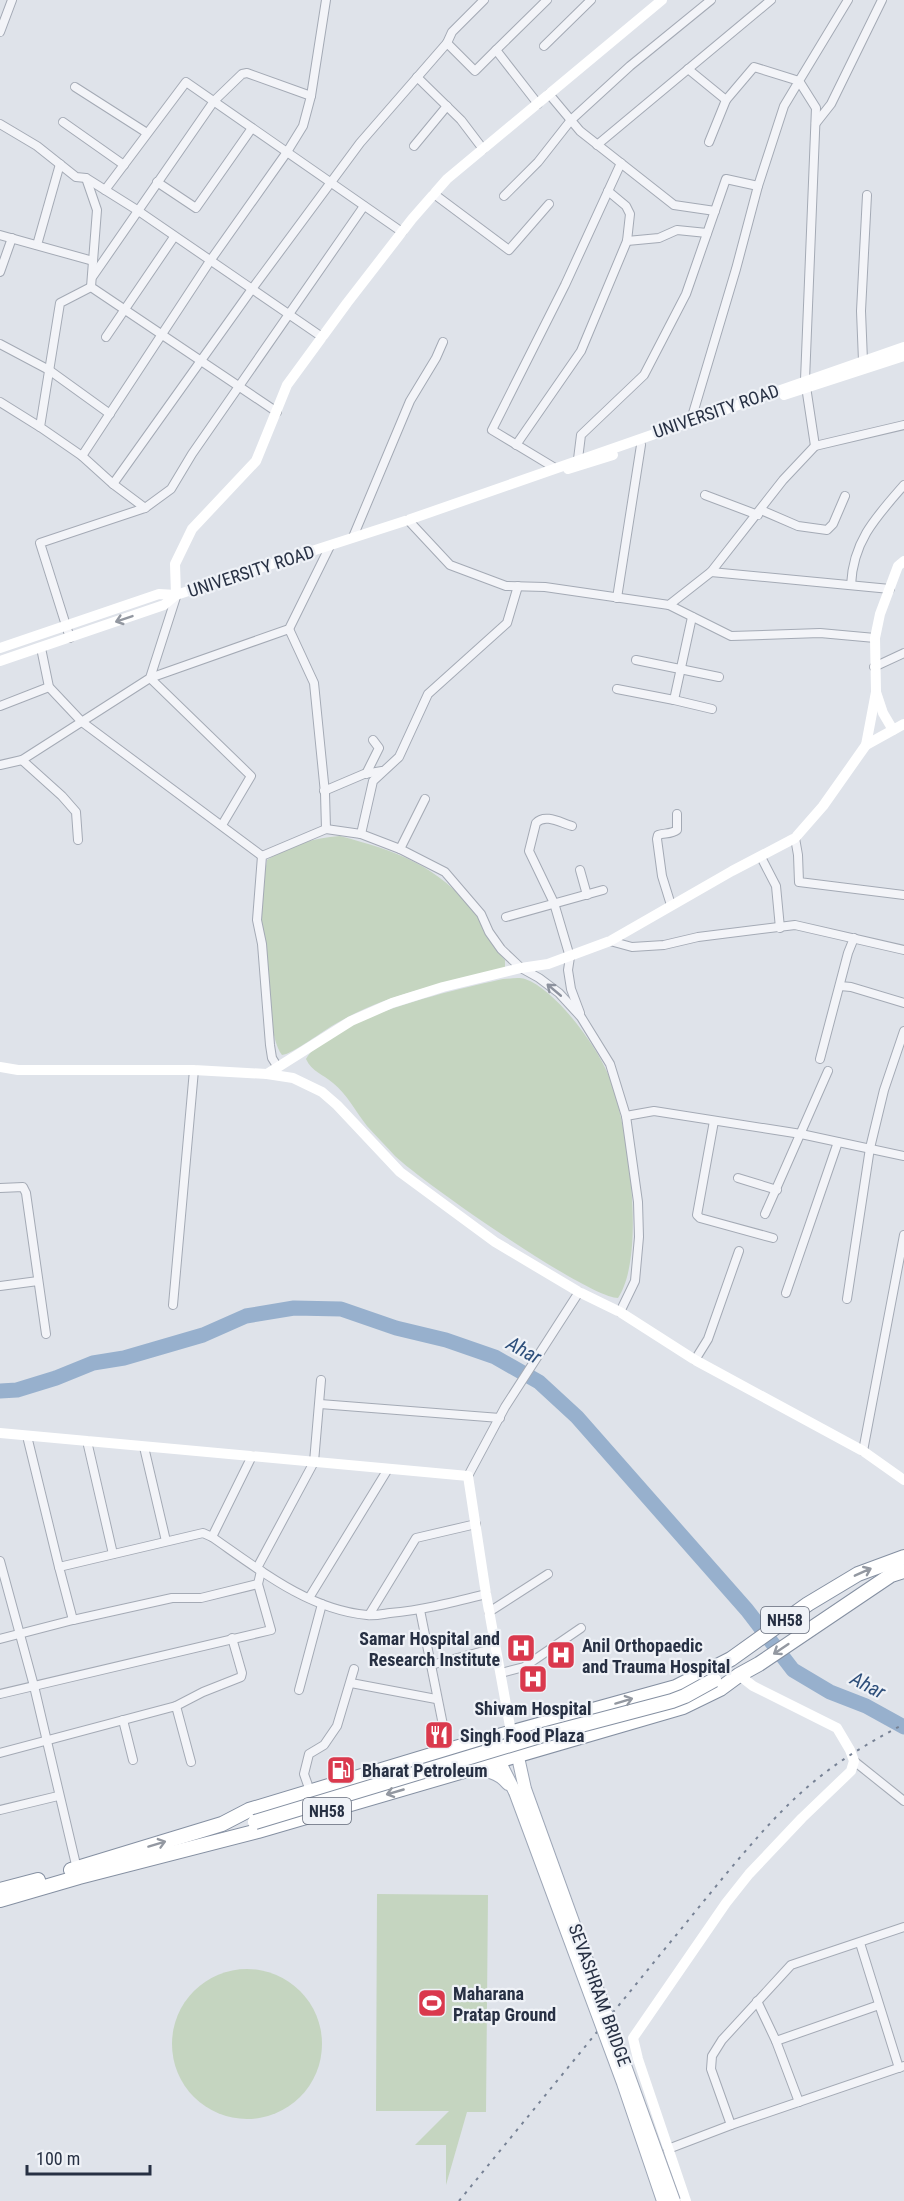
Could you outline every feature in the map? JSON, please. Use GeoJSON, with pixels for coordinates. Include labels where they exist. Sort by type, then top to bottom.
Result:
{"type":"FeatureCollection","features":[{"type":"Feature","properties":{"kind":"highway","name":"NH58"},"geometry":{"type":"LineString","coordinates":[[0,1900],[222,1824],[249,1810],[448,1750],[676,1687],[731,1659],[825,1593],[858,1574],[904,1557]]}},
{"type":"Feature","properties":{"kind":"highway","name":"NH58"},"geometry":{"type":"LineString","coordinates":[[0,1890],[228,1838],[500,1762],[550,1745],[683,1707],[720,1689],[891,1575],[904,1570]]}},
{"type":"Feature","properties":{"kind":"highway"},"geometry":{"type":"LineString","coordinates":[[714,1680],[731,1659]]}},
{"type":"Feature","properties":{"kind":"highway"},"geometry":{"type":"LineString","coordinates":[[222,1824],[255,1822],[543,1735],[672,1701],[714,1680],[739,1675]]}},
{"type":"Feature","properties":{"kind":"highway"},"geometry":{"type":"LineString","coordinates":[[228,1838],[255,1822]]}},
{"type":"Feature","properties":{"kind":"main road"},"geometry":{"type":"LineString","coordinates":[[511,1732],[518,1756],[520,1790]]}},
{"type":"Feature","properties":{"kind":"main road"},"geometry":{"type":"LineString","coordinates":[[487,1739],[520,1790]]}},
{"type":"Feature","properties":{"kind":"main road"},"geometry":{"type":"LineString","coordinates":[[520,1790],[527,1768],[534,1756],[550,1745]]}},
{"type":"Feature","properties":{"kind":"main road"},"geometry":{"type":"LineString","coordinates":[[468,1771],[485,1770],[502,1776],[520,1790]]}},
{"type":"Feature","properties":{"kind":"main road","name":"SEVASHRAM BRIDGE"},"geometry":{"type":"LineString","coordinates":[[520,1790],[663,2201]]}},
{"type":"Feature","properties":{"kind":"main road","name":"SEVASHRAM BRIDGE"},"geometry":{"type":"LineString","coordinates":[[520,1790],[674,2201]]}},
{"type":"Feature","properties":{"kind":"street"},"geometry":{"type":"LineString","coordinates":[[0,32],[12,0]]}},
{"type":"Feature","properties":{"kind":"street"},"geometry":{"type":"LineString","coordinates":[[82,456],[210,261],[303,126],[311,96],[326,0]]}},
{"type":"Feature","properties":{"kind":"street"},"geometry":{"type":"LineString","coordinates":[[112,484],[360,143],[447,43],[452,32],[484,0]]}},
{"type":"Feature","properties":{"kind":"street"},"geometry":{"type":"LineString","coordinates":[[447,43],[475,71],[548,0]]}},
{"type":"Feature","properties":{"kind":"street"},"geometry":{"type":"LineString","coordinates":[[544,46],[591,0]]}},
{"type":"Feature","properties":{"kind":"street"},"geometry":{"type":"LineString","coordinates":[[150,678],[176,596],[175,564],[192,530],[226,490],[256,461],[287,385],[322,337],[402,232],[447,179],[662,0]]}},
{"type":"Feature","properties":{"kind":"street"},"geometry":{"type":"LineString","coordinates":[[504,196],[538,162],[571,120],[630,66],[711,0]]}},
{"type":"Feature","properties":{"kind":"street"},"geometry":{"type":"LineString","coordinates":[[597,145],[771,0]]}},
{"type":"Feature","properties":{"kind":"street"},"geometry":{"type":"LineString","coordinates":[[691,420],[758,186],[784,106],[848,0]]}},
{"type":"Feature","properties":{"kind":"street"},"geometry":{"type":"LineString","coordinates":[[815,123],[831,104],[882,0]]}},
{"type":"Feature","properties":{"kind":"street"},"geometry":{"type":"LineString","coordinates":[[496,50],[538,104]]}},
{"type":"Feature","properties":{"kind":"street"},"geometry":{"type":"LineString","coordinates":[[709,142],[726,100],[754,67],[799,81],[816,108],[806,384],[815,446]]}},
{"type":"Feature","properties":{"kind":"street"},"geometry":{"type":"LineString","coordinates":[[688,69],[726,100]]}},
{"type":"Feature","properties":{"kind":"street"},"geometry":{"type":"LineString","coordinates":[[92,277],[213,101],[242,74],[247,73],[311,96]]}},
{"type":"Feature","properties":{"kind":"street"},"geometry":{"type":"LineString","coordinates":[[417,77],[461,120],[483,149]]}},
{"type":"Feature","properties":{"kind":"street"},"geometry":{"type":"LineString","coordinates":[[105,190],[186,82],[402,232]]}},
{"type":"Feature","properties":{"kind":"street"},"geometry":{"type":"LineString","coordinates":[[75,87],[147,134]]}},
{"type":"Feature","properties":{"kind":"street"},"geometry":{"type":"LineString","coordinates":[[549,94],[580,131],[674,205],[715,211]]}},
{"type":"Feature","properties":{"kind":"street"},"geometry":{"type":"LineString","coordinates":[[414,146],[447,106]]}},
{"type":"Feature","properties":{"kind":"street"},"geometry":{"type":"LineString","coordinates":[[63,122],[124,165]]}},
{"type":"Feature","properties":{"kind":"street"},"geometry":{"type":"LineString","coordinates":[[0,124],[37,146],[76,177],[86,178],[137,210],[322,337]]}},
{"type":"Feature","properties":{"kind":"street"},"geometry":{"type":"LineString","coordinates":[[157,182],[196,207],[252,128]]}},
{"type":"Feature","properties":{"kind":"street"},"geometry":{"type":"LineString","coordinates":[[37,245],[60,164]]}},
{"type":"Feature","properties":{"kind":"street"},"geometry":{"type":"LineString","coordinates":[[555,468],[492,430],[565,285],[621,164]]}},
{"type":"Feature","properties":{"kind":"street"},"geometry":{"type":"LineString","coordinates":[[86,178],[97,210],[91,288]]}},
{"type":"Feature","properties":{"kind":"street"},"geometry":{"type":"LineString","coordinates":[[578,459],[581,435],[644,375],[686,294],[726,179],[758,186]]}},
{"type":"Feature","properties":{"kind":"street"},"geometry":{"type":"LineString","coordinates":[[516,445],[581,351],[627,241],[630,214],[626,206],[608,191]]}},
{"type":"Feature","properties":{"kind":"street"},"geometry":{"type":"LineString","coordinates":[[434,194],[509,250],[549,204]]}},
{"type":"Feature","properties":{"kind":"street"},"geometry":{"type":"LineString","coordinates":[[863,361],[861,311],[867,195]]}},
{"type":"Feature","properties":{"kind":"street"},"geometry":{"type":"LineString","coordinates":[[70,638],[40,543],[145,508],[171,489],[238,386],[364,206]]}},
{"type":"Feature","properties":{"kind":"street"},"geometry":{"type":"LineString","coordinates":[[627,241],[659,238],[677,230],[707,233]]}},
{"type":"Feature","properties":{"kind":"street"},"geometry":{"type":"LineString","coordinates":[[0,235],[93,261]]}},
{"type":"Feature","properties":{"kind":"street"},"geometry":{"type":"LineString","coordinates":[[106,337],[174,237]]}},
{"type":"Feature","properties":{"kind":"street"},"geometry":{"type":"LineString","coordinates":[[0,272],[12,238]]}},
{"type":"Feature","properties":{"kind":"street"},"geometry":{"type":"LineString","coordinates":[[91,288],[277,412]]}},
{"type":"Feature","properties":{"kind":"street"},"geometry":{"type":"LineString","coordinates":[[40,427],[60,303],[91,288]]}},
{"type":"Feature","properties":{"kind":"street"},"geometry":{"type":"LineString","coordinates":[[353,537],[410,401],[443,342]]}},
{"type":"Feature","properties":{"kind":"street"},"geometry":{"type":"LineString","coordinates":[[0,344],[49,370],[110,414]]}},
{"type":"Feature","properties":{"kind":"street","name":"UNIVERSITY ROAD"},"geometry":{"type":"LineString","coordinates":[[530,478],[580,466],[641,445],[904,347]]}},
{"type":"Feature","properties":{"kind":"street","name":"UNIVERSITY ROAD"},"geometry":{"type":"LineString","coordinates":[[0,661],[164,605],[176,596],[408,520],[691,420],[904,356]]}},
{"type":"Feature","properties":{"kind":"street"},"geometry":{"type":"LineString","coordinates":[[0,402],[82,456],[112,484],[145,508]]}},
{"type":"Feature","properties":{"kind":"street"},"geometry":{"type":"LineString","coordinates":[[669,605],[711,572],[783,480],[815,446],[904,425]]}},
{"type":"Feature","properties":{"kind":"street"},"geometry":{"type":"LineString","coordinates":[[617,598],[641,445]]}},
{"type":"Feature","properties":{"kind":"street"},"geometry":{"type":"LineString","coordinates":[[851,585],[852,563],[873,520],[904,485]]}},
{"type":"Feature","properties":{"kind":"street"},"geometry":{"type":"LineString","coordinates":[[705,495],[798,526],[827,530],[833,524],[845,496]]}},
{"type":"Feature","properties":{"kind":"street"},"geometry":{"type":"LineString","coordinates":[[408,520],[450,565],[506,586],[545,587],[669,605],[731,636],[820,633],[874,638]]}},
{"type":"Feature","properties":{"kind":"street"},"geometry":{"type":"LineString","coordinates":[[0,765],[22,760],[150,678],[289,629],[330,546]]}},
{"type":"Feature","properties":{"kind":"street"},"geometry":{"type":"LineString","coordinates":[[899,732],[883,713],[876,692],[874,638],[880,614],[898,566],[904,561]]}},
{"type":"Feature","properties":{"kind":"street"},"geometry":{"type":"LineString","coordinates":[[711,572],[890,589]]}},
{"type":"Feature","properties":{"kind":"street"},"geometry":{"type":"LineString","coordinates":[[361,834],[373,781],[399,757],[428,694],[507,623],[518,586]]}},
{"type":"Feature","properties":{"kind":"street","name":"UNIVERSITY ROAD"},"geometry":{"type":"LineString","coordinates":[[0,648],[159,594],[176,596]]}},
{"type":"Feature","properties":{"kind":"street"},"geometry":{"type":"LineString","coordinates":[[674,700],[692,617]]}},
{"type":"Feature","properties":{"kind":"street"},"geometry":{"type":"LineString","coordinates":[[289,629],[314,683],[326,829]]}},
{"type":"Feature","properties":{"kind":"street"},"geometry":{"type":"LineString","coordinates":[[41,648],[49,687],[82,722],[262,856]]}},
{"type":"Feature","properties":{"kind":"street"},"geometry":{"type":"LineString","coordinates":[[874,667],[904,653]]}},
{"type":"Feature","properties":{"kind":"street"},"geometry":{"type":"LineString","coordinates":[[636,660],[719,677]]}},
{"type":"Feature","properties":{"kind":"street"},"geometry":{"type":"LineString","coordinates":[[150,678],[251,776],[222,825]]}},
{"type":"Feature","properties":{"kind":"street"},"geometry":{"type":"LineString","coordinates":[[0,706],[49,687]]}},
{"type":"Feature","properties":{"kind":"street"},"geometry":{"type":"LineString","coordinates":[[617,689],[712,709]]}},
{"type":"Feature","properties":{"kind":"street"},"geometry":{"type":"LineString","coordinates":[[267,1074],[351,1021],[392,1003],[443,987],[521,968],[548,964],[610,941],[795,838],[823,806],[866,745],[876,692]]}},
{"type":"Feature","properties":{"kind":"street"},"geometry":{"type":"LineString","coordinates":[[866,745],[899,732],[904,724]]}},
{"type":"Feature","properties":{"kind":"street"},"geometry":{"type":"LineString","coordinates":[[366,774],[379,748],[373,740]]}},
{"type":"Feature","properties":{"kind":"street"},"geometry":{"type":"LineString","coordinates":[[22,760],[62,796],[76,812],[78,840]]}},
{"type":"Feature","properties":{"kind":"street"},"geometry":{"type":"LineString","coordinates":[[324,791],[366,774],[384,770]]}},
{"type":"Feature","properties":{"kind":"street"},"geometry":{"type":"LineString","coordinates":[[400,849],[425,799]]}},
{"type":"Feature","properties":{"kind":"street"},"geometry":{"type":"LineString","coordinates":[[671,905],[662,876],[657,839],[662,834],[677,830],[677,814]]}},
{"type":"Feature","properties":{"kind":"street"},"geometry":{"type":"LineString","coordinates":[[572,826],[543,818],[538,819],[529,850],[554,903],[570,957],[568,970],[571,989],[581,1017]]}},
{"type":"Feature","properties":{"kind":"street"},"geometry":{"type":"LineString","coordinates":[[262,856],[326,829],[361,834],[400,849],[445,872],[481,914],[489,932],[501,949],[521,968],[559,993],[581,1017],[610,1064],[626,1116],[638,1202],[639,1237],[634,1281],[620,1312]]}},
{"type":"Feature","properties":{"kind":"street"},"geometry":{"type":"LineString","coordinates":[[795,838],[799,882],[904,895]]}},
{"type":"Feature","properties":{"kind":"street"},"geometry":{"type":"LineString","coordinates":[[262,856],[257,920],[262,944],[270,1045],[272,1058],[277,1066]]}},
{"type":"Feature","properties":{"kind":"street"},"geometry":{"type":"LineString","coordinates":[[762,857],[777,886],[780,928]]}},
{"type":"Feature","properties":{"kind":"street"},"geometry":{"type":"LineString","coordinates":[[580,870],[587,895]]}},
{"type":"Feature","properties":{"kind":"street"},"geometry":{"type":"LineString","coordinates":[[506,917],[603,890]]}},
{"type":"Feature","properties":{"kind":"street"},"geometry":{"type":"LineString","coordinates":[[610,941],[632,947],[664,945],[795,925],[904,950]]}},
{"type":"Feature","properties":{"kind":"street"},"geometry":{"type":"LineString","coordinates":[[820,1059],[854,938]]}},
{"type":"Feature","properties":{"kind":"street"},"geometry":{"type":"LineString","coordinates":[[840,987],[851,987],[904,1003]]}},
{"type":"Feature","properties":{"kind":"street"},"geometry":{"type":"LineString","coordinates":[[847,1299],[870,1148],[884,1090],[904,1031]]}},
{"type":"Feature","properties":{"kind":"street"},"geometry":{"type":"LineString","coordinates":[[0,1067],[18,1070],[194,1070],[267,1074],[293,1078],[322,1092],[400,1172],[495,1242],[579,1292],[620,1312],[695,1360],[863,1451],[904,1480]]}},
{"type":"Feature","properties":{"kind":"street"},"geometry":{"type":"LineString","coordinates":[[173,1305],[194,1070]]}},
{"type":"Feature","properties":{"kind":"street"},"geometry":{"type":"LineString","coordinates":[[765,1214],[828,1071]]}},
{"type":"Feature","properties":{"kind":"street"},"geometry":{"type":"LineString","coordinates":[[626,1116],[654,1111],[801,1134],[904,1156]]}},
{"type":"Feature","properties":{"kind":"street"},"geometry":{"type":"LineString","coordinates":[[714,1120],[697,1215],[700,1218],[773,1238]]}},
{"type":"Feature","properties":{"kind":"street"},"geometry":{"type":"LineString","coordinates":[[786,1293],[838,1142]]}},
{"type":"Feature","properties":{"kind":"street"},"geometry":{"type":"LineString","coordinates":[[738,1178],[777,1190]]}},
{"type":"Feature","properties":{"kind":"street"},"geometry":{"type":"LineString","coordinates":[[0,1188],[23,1187],[26,1193],[46,1334]]}},
{"type":"Feature","properties":{"kind":"street"},"geometry":{"type":"LineString","coordinates":[[863,1451],[904,1235]]}},
{"type":"Feature","properties":{"kind":"street"},"geometry":{"type":"LineString","coordinates":[[695,1360],[708,1339],[739,1251]]}},
{"type":"Feature","properties":{"kind":"street"},"geometry":{"type":"LineString","coordinates":[[0,1286],[38,1281]]}},
{"type":"Feature","properties":{"kind":"street"},"geometry":{"type":"LineString","coordinates":[[511,1732],[495,1648],[468,1476],[505,1407],[579,1292]]}},
{"type":"Feature","properties":{"kind":"street"},"geometry":{"type":"LineString","coordinates":[[0,1694],[271,1630],[258,1584],[259,1570],[314,1462],[321,1380]]}},
{"type":"Feature","properties":{"kind":"street"},"geometry":{"type":"LineString","coordinates":[[320,1404],[500,1419]]}},
{"type":"Feature","properties":{"kind":"street"},"geometry":{"type":"LineString","coordinates":[[0,1433],[468,1476]]}},
{"type":"Feature","properties":{"kind":"street"},"geometry":{"type":"LineString","coordinates":[[27,1436],[73,1620]]}},
{"type":"Feature","properties":{"kind":"street"},"geometry":{"type":"LineString","coordinates":[[87,1441],[112,1554]]}},
{"type":"Feature","properties":{"kind":"street"},"geometry":{"type":"LineString","coordinates":[[144,1447],[166,1541]]}},
{"type":"Feature","properties":{"kind":"street"},"geometry":{"type":"LineString","coordinates":[[212,1537],[252,1456]]}},
{"type":"Feature","properties":{"kind":"street"},"geometry":{"type":"LineString","coordinates":[[309,1598],[388,1469]]}},
{"type":"Feature","properties":{"kind":"street"},"geometry":{"type":"LineString","coordinates":[[369,1615],[414,1540],[476,1524]]}},
{"type":"Feature","properties":{"kind":"street"},"geometry":{"type":"LineString","coordinates":[[59,1567],[203,1533],[259,1570],[309,1598],[322,1604],[369,1615],[420,1610],[486,1594]]}},
{"type":"Feature","properties":{"kind":"street"},"geometry":{"type":"LineString","coordinates":[[0,1561],[4,1593],[20,1634],[34,1686],[58,1796],[78,1873]]}},
{"type":"Feature","properties":{"kind":"street"},"geometry":{"type":"LineString","coordinates":[[489,1612],[548,1574]]}},
{"type":"Feature","properties":{"kind":"street"},"geometry":{"type":"LineString","coordinates":[[0,1639],[172,1598],[201,1598],[258,1584]]}},
{"type":"Feature","properties":{"kind":"street"},"geometry":{"type":"LineString","coordinates":[[299,1690],[322,1604]]}},
{"type":"Feature","properties":{"kind":"street"},"geometry":{"type":"LineString","coordinates":[[420,1610],[448,1750]]}},
{"type":"Feature","properties":{"kind":"street"},"geometry":{"type":"LineString","coordinates":[[501,1673],[524,1667],[581,1628]]}},
{"type":"Feature","properties":{"kind":"street"},"geometry":{"type":"LineString","coordinates":[[0,1753],[176,1706],[241,1677],[242,1673],[232,1638]]}},
{"type":"Feature","properties":{"kind":"street"},"geometry":{"type":"LineString","coordinates":[[430,1665],[495,1648]]}},
{"type":"Feature","properties":{"kind":"street"},"geometry":{"type":"LineString","coordinates":[[310,1791],[304,1774],[309,1754],[324,1745],[333,1732],[354,1669]]}},
{"type":"Feature","properties":{"kind":"street"},"geometry":{"type":"LineString","coordinates":[[739,1675],[753,1686],[837,1728],[854,1761],[904,1801]]}},
{"type":"Feature","properties":{"kind":"street"},"geometry":{"type":"LineString","coordinates":[[351,1683],[436,1699]]}},
{"type":"Feature","properties":{"kind":"street"},"geometry":{"type":"LineString","coordinates":[[176,1706],[191,1762]]}},
{"type":"Feature","properties":{"kind":"street"},"geometry":{"type":"LineString","coordinates":[[123,1720],[133,1760]]}},
{"type":"Feature","properties":{"kind":"street"},"geometry":{"type":"LineString","coordinates":[[686,2201],[633,2038],[749,1874],[851,1770],[854,1761]]}},
{"type":"Feature","properties":{"kind":"street"},"geometry":{"type":"LineString","coordinates":[[0,1810],[58,1796]]}},
{"type":"Feature","properties":{"kind":"street"},"geometry":{"type":"LineString","coordinates":[[731,2125],[711,2069],[712,2056],[722,2040],[791,1965],[904,1927]]}},
{"type":"Feature","properties":{"kind":"street"},"geometry":{"type":"LineString","coordinates":[[668,2149],[731,2125],[902,2067],[879,2005],[860,1942]]}},
{"type":"Feature","properties":{"kind":"street"},"geometry":{"type":"LineString","coordinates":[[757,2001],[776,2041],[799,2102]]}},
{"type":"Feature","properties":{"kind":"street"},"geometry":{"type":"LineString","coordinates":[[776,2041],[879,2005]]}},
{"type":"Feature","properties":{"kind":"green space"},"geometry":{"type":"Polygon","coordinates":[[[340,836],[398,854],[431,871],[461,897],[475,913],[505,960],[505,967],[499,971],[416,991],[375,1004],[282,1055],[277,1047],[271,1020],[261,921],[261,898],[267,860],[302,843],[340,836]]]}},
{"type":"Feature","properties":{"kind":"green space"},"geometry":{"type":"Polygon","coordinates":[[[503,979],[525,979],[549,994],[573,1019],[594,1048],[608,1074],[628,1154],[633,1221],[627,1278],[618,1298],[601,1293],[541,1260],[411,1170],[367,1126],[338,1087],[315,1070],[306,1059],[319,1044],[366,1018],[427,998],[503,979]]]}},
{"type":"Feature","properties":{"kind":"green space","name":"Maharana Pratap Ground"},"geometry":{"type":"Polygon","coordinates":[[[377,1894],[488,1895],[486,2112],[467,2112],[446,2185],[446,2145],[415,2145],[449,2111],[376,2111],[377,1894]]]}},
{"type":"Feature","properties":{"kind":"green space"},"geometry":{"type":"Polygon","coordinates":[[[247,1969],[276,1975],[300,1991],[316,2015],[322,2044],[316,2073],[300,2097],[276,2113],[247,2119],[218,2113],[194,2097],[178,2073],[172,2044],[178,2015],[194,1991],[218,1975],[247,1969]]]}},
{"type":"Feature","properties":{"kind":"waterway","name":"Ahar"},"geometry":{"type":"LineString","coordinates":[[0,1391],[17,1390],[93,1363],[124,1358],[203,1335],[246,1316],[294,1308],[341,1309],[495,1357],[539,1382],[577,1417],[747,1610],[793,1670],[830,1692],[866,1706],[904,1727]]}},
{"type":"Feature","properties":{"kind":"railway"},"geometry":{"type":"LineString","coordinates":[[459,2201],[767,1827],[799,1794],[822,1775],[856,1751],[904,1724]]}},
{"type":"Feature","properties":{"kind":"place","name":"Samar Hospital and Research Institute"},"geometry":{"type":"Point","coordinates":[521,1648]}},
{"type":"Feature","properties":{"kind":"place","name":"Anil Orthopaedic and Trauma Hospital"},"geometry":{"type":"Point","coordinates":[561,1655]}},
{"type":"Feature","properties":{"kind":"place","name":"Shivam Hospital"},"geometry":{"type":"Point","coordinates":[533,1679]}},
{"type":"Feature","properties":{"kind":"place","name":"Singh Food Plaza"},"geometry":{"type":"Point","coordinates":[439,1735]}},
{"type":"Feature","properties":{"kind":"place","name":"Bharat Petroleum"},"geometry":{"type":"Point","coordinates":[341,1770]}},
{"type":"Feature","properties":{"kind":"place","name":"Maharana Pratap Ground"},"geometry":{"type":"Point","coordinates":[432,2003]}}]}
